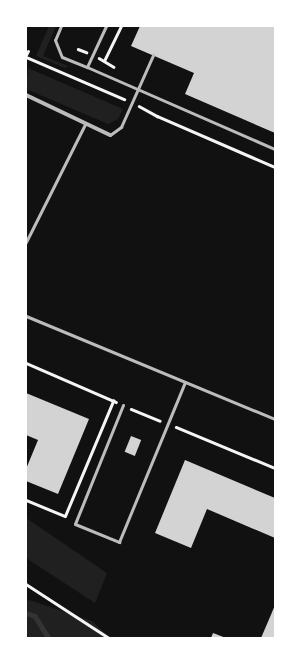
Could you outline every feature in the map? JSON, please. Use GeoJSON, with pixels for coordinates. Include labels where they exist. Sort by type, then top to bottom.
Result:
{"type":"FeatureCollection","features":[{"type":"Feature","properties":{"kind":"street"},"geometry":{"type":"LineString","coordinates":[[26,95],[110,135]]}},
{"type":"Feature","properties":{"kind":"lane"},"geometry":{"type":"LineString","coordinates":[[61,26],[55,40],[62,57],[275,149]]}},
{"type":"Feature","properties":{"kind":"lane"},"geometry":{"type":"LineString","coordinates":[[87,67],[106,26]]}},
{"type":"Feature","properties":{"kind":"lane"},"geometry":{"type":"LineString","coordinates":[[110,135],[121,127],[153,55]]}},
{"type":"Feature","properties":{"kind":"lane"},"geometry":{"type":"LineString","coordinates":[[26,242],[85,124]]}},
{"type":"Feature","properties":{"kind":"lane"},"geometry":{"type":"LineString","coordinates":[[26,316],[275,419]]}},
{"type":"Feature","properties":{"kind":"lane"},"geometry":{"type":"LineString","coordinates":[[123,406],[75,524],[119,542],[185,382]]}},
{"type":"Feature","properties":{"kind":"path"},"geometry":{"type":"LineString","coordinates":[[104,61],[121,26]]}},
{"type":"Feature","properties":{"kind":"path"},"geometry":{"type":"LineString","coordinates":[[28,51],[26,56],[132,102],[157,116],[275,167]]}},
{"type":"Feature","properties":{"kind":"path"},"geometry":{"type":"LineString","coordinates":[[26,363],[123,406],[275,468]]}},
{"type":"Feature","properties":{"kind":"path"},"geometry":{"type":"LineString","coordinates":[[26,500],[65,516],[112,401]]}},
{"type":"Feature","properties":{"kind":"path"},"geometry":{"type":"LineString","coordinates":[[26,584],[110,638]]}},
{"type":"Feature","properties":{"kind":"shaded area"},"geometry":{"type":"Polygon","coordinates":[[[49,26],[56,26],[43,56],[68,66],[65,68],[36,56],[49,26]]]}},
{"type":"Feature","properties":{"kind":"shaded area"},"geometry":{"type":"Polygon","coordinates":[[[28,68],[123,109],[118,119],[108,124],[26,89],[28,68]]]}},
{"type":"Feature","properties":{"kind":"shaded area"},"geometry":{"type":"Polygon","coordinates":[[[26,518],[107,573],[95,603],[26,558],[26,518]]]}},
{"type":"Feature","properties":{"kind":"shaded area"},"geometry":{"type":"Polygon","coordinates":[[[26,599],[92,621],[110,638],[26,638],[26,599]]]}},
{"type":"Feature","properties":{"kind":"building"},"geometry":{"type":"Polygon","coordinates":[[[140,26],[275,26],[275,133],[185,94],[194,73],[131,46],[140,26]]]}},
{"type":"Feature","properties":{"kind":"building"},"geometry":{"type":"Polygon","coordinates":[[[26,393],[89,419],[58,494],[26,481],[26,469],[38,440],[26,435],[26,393]]]}},
{"type":"Feature","properties":{"kind":"building"},"geometry":{"type":"Polygon","coordinates":[[[131,436],[141,440],[135,456],[125,452],[131,436]]]}},
{"type":"Feature","properties":{"kind":"building"},"geometry":{"type":"Polygon","coordinates":[[[185,460],[275,498],[275,538],[207,509],[191,548],[155,533],[185,460]]]}},
{"type":"Feature","properties":{"kind":"building"},"geometry":{"type":"Polygon","coordinates":[[[275,605],[275,638],[261,638],[270,617],[275,605]]]}},
{"type":"Feature","properties":{"kind":"building"},"geometry":{"type":"Polygon","coordinates":[[[213,633],[226,638],[211,638],[213,633]]]}},
{"type":"Feature","properties":{"kind":"waterway"},"geometry":{"type":"LineString","coordinates":[[26,613],[35,616],[49,638]]}}]}
